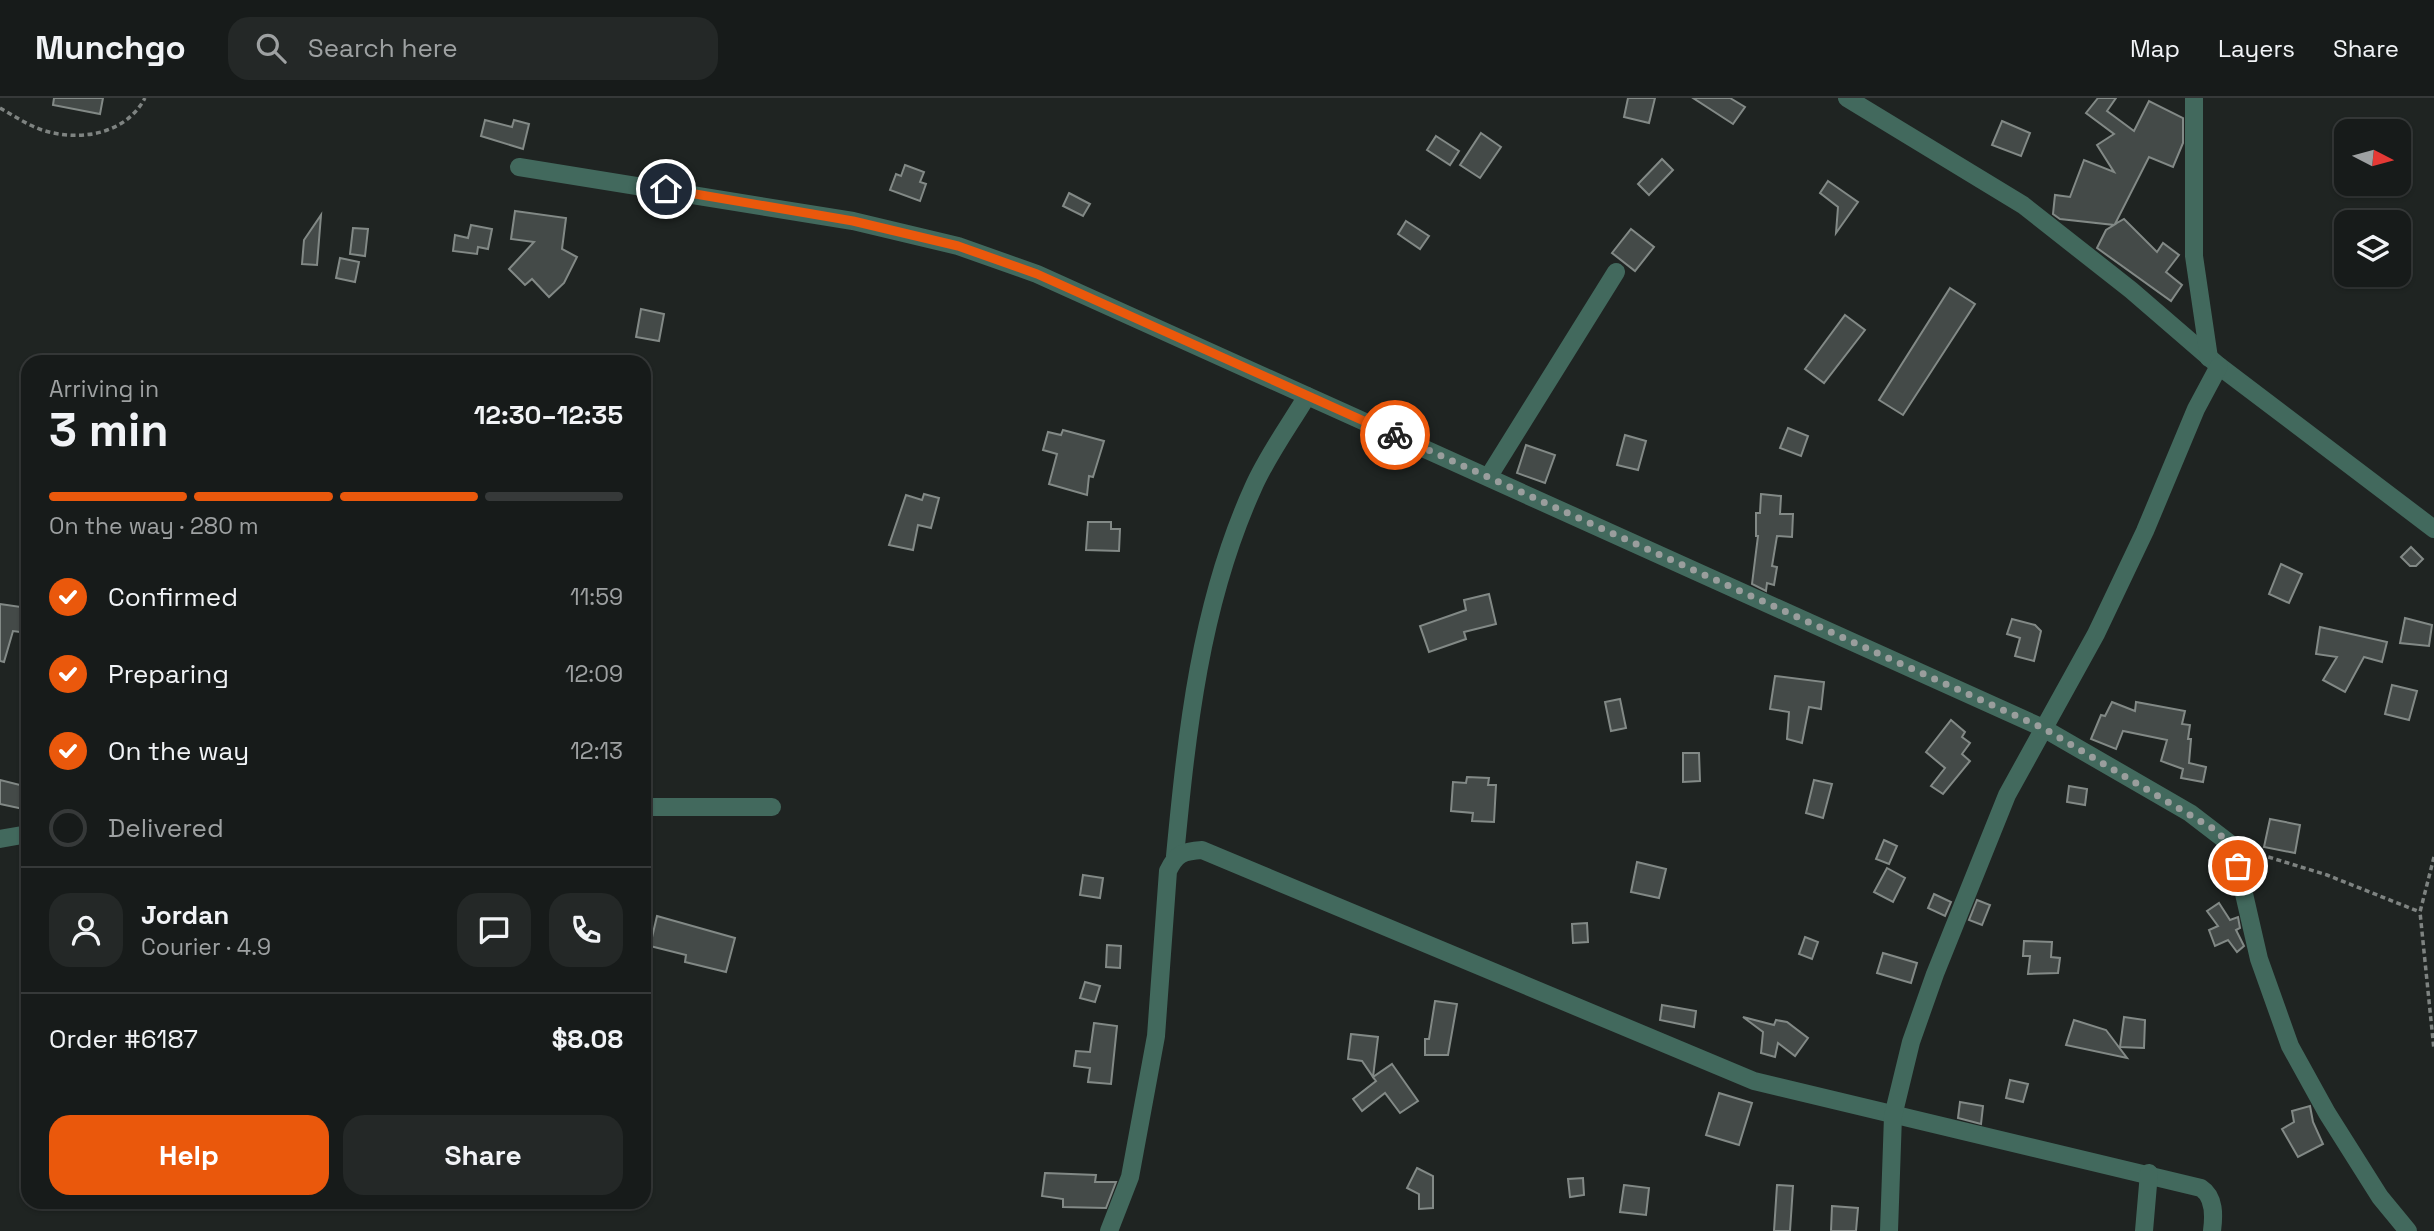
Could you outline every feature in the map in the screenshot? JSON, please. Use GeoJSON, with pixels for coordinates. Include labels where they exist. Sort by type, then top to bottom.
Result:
{"type":"FeatureCollection","features":[{"type":"Feature","properties":{"kind":"street"},"geometry":{"type":"LineString","coordinates":[[1847,98],[2023,205],[2131,290],[2214,362],[2434,529]]}},
{"type":"Feature","properties":{"kind":"street"},"geometry":{"type":"LineString","coordinates":[[1889,1231],[1893,1116],[1911,1042],[1940,961],[2007,795],[2096,634],[2145,531],[2214,362],[2194,256],[2194,98]]}},
{"type":"Feature","properties":{"kind":"street"},"geometry":{"type":"LineString","coordinates":[[520,167],[853,221],[958,246],[1037,274],[2043,728],[2190,813],[2233,846],[2259,959],[2290,1046],[2367,1176],[2408,1231]]}},
{"type":"Feature","properties":{"kind":"street"},"geometry":{"type":"LineString","coordinates":[[1489,476],[1616,272]]}},
{"type":"Feature","properties":{"kind":"street"},"geometry":{"type":"LineString","coordinates":[[1109,1231],[1130,1177],[1157,1036],[1168,871],[1175,856],[1187,730],[1206,625],[1232,538],[1254,485],[1307,396]]}},
{"type":"Feature","properties":{"kind":"street"},"geometry":{"type":"LineString","coordinates":[[651,807],[772,807]]}},
{"type":"Feature","properties":{"kind":"street"},"geometry":{"type":"LineString","coordinates":[[0,839],[21,835]]}},
{"type":"Feature","properties":{"kind":"street"},"geometry":{"type":"LineString","coordinates":[[1175,856],[1186,851],[1202,850],[1754,1081],[1893,1116],[2149,1173],[2207,1192],[2212,1205],[2213,1231]]}},
{"type":"Feature","properties":{"kind":"street"},"geometry":{"type":"LineString","coordinates":[[2144,1231],[2149,1173]]}},
{"type":"Feature","properties":{"kind":"path"},"geometry":{"type":"LineString","coordinates":[[0,108],[49,132],[99,133],[135,116],[145,98]]}},
{"type":"Feature","properties":{"kind":"path"},"geometry":{"type":"LineString","coordinates":[[2233,846],[2327,875],[2420,912]]}},
{"type":"Feature","properties":{"kind":"path"},"geometry":{"type":"LineString","coordinates":[[2434,856],[2420,912],[2434,1050]]}},
{"type":"Feature","properties":{"kind":"building"},"geometry":{"type":"Polygon","coordinates":[[[54,98],[103,98],[100,114],[53,105],[54,98]]]}},
{"type":"Feature","properties":{"kind":"building"},"geometry":{"type":"Polygon","coordinates":[[[1628,98],[1655,98],[1649,123],[1624,117],[1628,98]]]}},
{"type":"Feature","properties":{"kind":"building"},"geometry":{"type":"Polygon","coordinates":[[[1693,98],[1730,98],[1745,107],[1733,124],[1693,98]]]}},
{"type":"Feature","properties":{"kind":"building"},"geometry":{"type":"Polygon","coordinates":[[[2098,98],[2116,98],[2107,111],[2134,131],[2149,101],[2183,118],[2183,143],[2173,167],[2149,157],[2115,224],[2124,219],[2157,252],[2163,243],[2179,255],[2166,272],[2182,285],[2171,301],[2097,248],[2106,230],[2114,225],[2060,219],[2053,214],[2055,195],[2070,197],[2084,160],[2114,172],[2097,145],[2114,134],[2086,113],[2098,98]]]}},
{"type":"Feature","properties":{"kind":"building"},"geometry":{"type":"Polygon","coordinates":[[[485,120],[512,127],[514,120],[529,124],[523,149],[481,136],[485,120]]]}},
{"type":"Feature","properties":{"kind":"building"},"geometry":{"type":"Polygon","coordinates":[[[2002,121],[2030,133],[2021,156],[1992,145],[2002,121]]]}},
{"type":"Feature","properties":{"kind":"building"},"geometry":{"type":"Polygon","coordinates":[[[1481,133],[1501,147],[1480,178],[1460,165],[1481,133]]]}},
{"type":"Feature","properties":{"kind":"building"},"geometry":{"type":"Polygon","coordinates":[[[1436,136],[1459,151],[1450,165],[1427,150],[1436,136]]]}},
{"type":"Feature","properties":{"kind":"building"},"geometry":{"type":"Polygon","coordinates":[[[1662,159],[1673,170],[1649,195],[1638,184],[1662,159]]]}},
{"type":"Feature","properties":{"kind":"building"},"geometry":{"type":"Polygon","coordinates":[[[905,165],[924,172],[920,182],[926,184],[920,201],[890,190],[896,174],[901,176],[905,165]]]}},
{"type":"Feature","properties":{"kind":"building"},"geometry":{"type":"Polygon","coordinates":[[[1828,181],[1858,202],[1836,233],[1838,207],[1820,193],[1828,181]]]}},
{"type":"Feature","properties":{"kind":"building"},"geometry":{"type":"Polygon","coordinates":[[[1069,193],[1090,204],[1083,216],[1063,206],[1069,193]]]}},
{"type":"Feature","properties":{"kind":"building"},"geometry":{"type":"Polygon","coordinates":[[[515,211],[566,218],[562,249],[577,257],[564,283],[549,297],[532,279],[525,285],[509,269],[534,242],[511,239],[515,211]]]}},
{"type":"Feature","properties":{"kind":"building"},"geometry":{"type":"Polygon","coordinates":[[[321,215],[317,265],[302,264],[304,240],[321,215]]]}},
{"type":"Feature","properties":{"kind":"building"},"geometry":{"type":"Polygon","coordinates":[[[1406,221],[1429,236],[1420,249],[1398,234],[1406,221]]]}},
{"type":"Feature","properties":{"kind":"building"},"geometry":{"type":"Polygon","coordinates":[[[471,225],[492,229],[488,249],[478,247],[477,254],[453,251],[455,235],[468,238],[471,225]]]}},
{"type":"Feature","properties":{"kind":"building"},"geometry":{"type":"Polygon","coordinates":[[[353,228],[368,229],[365,256],[350,254],[353,228]]]}},
{"type":"Feature","properties":{"kind":"building"},"geometry":{"type":"Polygon","coordinates":[[[1631,229],[1654,247],[1635,271],[1612,253],[1631,229]]]}},
{"type":"Feature","properties":{"kind":"building"},"geometry":{"type":"Polygon","coordinates":[[[340,258],[359,262],[355,282],[336,278],[340,258]]]}},
{"type":"Feature","properties":{"kind":"building"},"geometry":{"type":"Polygon","coordinates":[[[1950,288],[1975,304],[1903,415],[1879,400],[1950,288]]]}},
{"type":"Feature","properties":{"kind":"building"},"geometry":{"type":"Polygon","coordinates":[[[641,309],[664,314],[659,341],[636,337],[641,309]]]}},
{"type":"Feature","properties":{"kind":"building"},"geometry":{"type":"Polygon","coordinates":[[[1845,315],[1865,330],[1824,383],[1805,369],[1845,315]]]}},
{"type":"Feature","properties":{"kind":"building"},"geometry":{"type":"Polygon","coordinates":[[[1788,428],[1808,436],[1801,456],[1780,448],[1788,428]]]}},
{"type":"Feature","properties":{"kind":"building"},"geometry":{"type":"Polygon","coordinates":[[[1063,430],[1104,441],[1093,477],[1089,476],[1087,495],[1049,484],[1057,454],[1043,450],[1048,432],[1061,435],[1063,430]]]}},
{"type":"Feature","properties":{"kind":"building"},"geometry":{"type":"Polygon","coordinates":[[[1625,435],[1646,441],[1638,470],[1617,465],[1625,435]]]}},
{"type":"Feature","properties":{"kind":"building"},"geometry":{"type":"Polygon","coordinates":[[[1526,445],[1555,455],[1545,483],[1517,473],[1526,445]]]}},
{"type":"Feature","properties":{"kind":"building"},"geometry":{"type":"Polygon","coordinates":[[[924,494],[939,498],[931,528],[918,525],[913,550],[889,545],[906,495],[922,500],[924,494]]]}},
{"type":"Feature","properties":{"kind":"building"},"geometry":{"type":"Polygon","coordinates":[[[1761,494],[1781,496],[1780,514],[1793,514],[1792,537],[1777,536],[1772,566],[1777,567],[1774,585],[1767,583],[1766,591],[1752,584],[1758,536],[1756,513],[1760,513],[1761,494]]]}},
{"type":"Feature","properties":{"kind":"building"},"geometry":{"type":"Polygon","coordinates":[[[1088,522],[1111,522],[1111,529],[1120,529],[1119,551],[1086,550],[1088,522]]]}},
{"type":"Feature","properties":{"kind":"building"},"geometry":{"type":"Polygon","coordinates":[[[2411,547],[2423,559],[2416,566],[2410,566],[2401,557],[2411,547]]]}},
{"type":"Feature","properties":{"kind":"building"},"geometry":{"type":"Polygon","coordinates":[[[2281,564],[2302,574],[2289,603],[2269,594],[2281,564]]]}},
{"type":"Feature","properties":{"kind":"building"},"geometry":{"type":"Polygon","coordinates":[[[1489,594],[1496,624],[1464,632],[1466,639],[1429,652],[1420,626],[1466,610],[1464,600],[1489,594]]]}},
{"type":"Feature","properties":{"kind":"building"},"geometry":{"type":"Polygon","coordinates":[[[0,604],[21,607],[21,632],[13,631],[4,662],[0,661],[0,604]]]}},
{"type":"Feature","properties":{"kind":"building"},"geometry":{"type":"Polygon","coordinates":[[[2405,618],[2432,625],[2429,646],[2400,643],[2405,618]]]}},
{"type":"Feature","properties":{"kind":"building"},"geometry":{"type":"Polygon","coordinates":[[[2012,619],[2035,625],[2041,631],[2034,661],[2015,656],[2020,638],[2007,634],[2012,619]]]}},
{"type":"Feature","properties":{"kind":"building"},"geometry":{"type":"Polygon","coordinates":[[[2320,627],[2387,642],[2382,662],[2364,657],[2345,692],[2323,680],[2337,657],[2316,654],[2320,627]]]}},
{"type":"Feature","properties":{"kind":"building"},"geometry":{"type":"Polygon","coordinates":[[[1775,676],[1824,682],[1821,709],[1809,707],[1802,743],[1787,739],[1789,712],[1770,709],[1775,676]]]}},
{"type":"Feature","properties":{"kind":"building"},"geometry":{"type":"Polygon","coordinates":[[[2392,685],[2417,691],[2409,720],[2385,714],[2392,685]]]}},
{"type":"Feature","properties":{"kind":"building"},"geometry":{"type":"Polygon","coordinates":[[[1620,699],[1626,728],[1611,731],[1605,702],[1620,699]]]}},
{"type":"Feature","properties":{"kind":"building"},"geometry":{"type":"Polygon","coordinates":[[[2112,702],[2135,711],[2136,702],[2185,711],[2182,724],[2190,725],[2189,763],[2206,767],[2203,782],[2181,778],[2183,769],[2161,761],[2167,740],[2123,731],[2116,749],[2091,739],[2101,715],[2105,716],[2112,702]]]}},
{"type":"Feature","properties":{"kind":"building"},"geometry":{"type":"Polygon","coordinates":[[[1951,720],[1965,732],[1962,737],[1970,743],[1962,754],[1970,761],[1943,794],[1931,786],[1945,768],[1926,752],[1951,720]]]}},
{"type":"Feature","properties":{"kind":"building"},"geometry":{"type":"Polygon","coordinates":[[[1683,753],[1699,753],[1700,781],[1683,782],[1683,753]]]}},
{"type":"Feature","properties":{"kind":"building"},"geometry":{"type":"Polygon","coordinates":[[[1467,777],[1489,778],[1488,785],[1496,785],[1494,822],[1472,821],[1473,813],[1451,811],[1453,782],[1466,783],[1467,777]]]}},
{"type":"Feature","properties":{"kind":"building"},"geometry":{"type":"Polygon","coordinates":[[[0,780],[21,785],[21,808],[0,804],[0,780]]]}},
{"type":"Feature","properties":{"kind":"building"},"geometry":{"type":"Polygon","coordinates":[[[1814,780],[1832,784],[1823,818],[1806,813],[1814,780]]]}},
{"type":"Feature","properties":{"kind":"building"},"geometry":{"type":"Polygon","coordinates":[[[2069,786],[2087,789],[2085,805],[2067,802],[2069,786]]]}},
{"type":"Feature","properties":{"kind":"building"},"geometry":{"type":"Polygon","coordinates":[[[2270,819],[2300,825],[2295,853],[2264,847],[2270,819]]]}},
{"type":"Feature","properties":{"kind":"building"},"geometry":{"type":"Polygon","coordinates":[[[1884,840],[1897,846],[1889,864],[1876,859],[1884,840]]]}},
{"type":"Feature","properties":{"kind":"building"},"geometry":{"type":"Polygon","coordinates":[[[1637,862],[1666,869],[1659,898],[1631,892],[1637,862]]]}},
{"type":"Feature","properties":{"kind":"building"},"geometry":{"type":"Polygon","coordinates":[[[1887,868],[1905,878],[1893,902],[1874,892],[1887,868]]]}},
{"type":"Feature","properties":{"kind":"building"},"geometry":{"type":"Polygon","coordinates":[[[1083,875],[1103,878],[1100,898],[1080,895],[1083,875]]]}},
{"type":"Feature","properties":{"kind":"building"},"geometry":{"type":"Polygon","coordinates":[[[1934,894],[1951,902],[1945,916],[1928,908],[1934,894]]]}},
{"type":"Feature","properties":{"kind":"building"},"geometry":{"type":"Polygon","coordinates":[[[1977,900],[1990,905],[1982,925],[1969,920],[1977,900]]]}},
{"type":"Feature","properties":{"kind":"building"},"geometry":{"type":"Polygon","coordinates":[[[2219,903],[2230,920],[2238,917],[2240,928],[2236,930],[2244,946],[2237,952],[2228,940],[2215,946],[2209,930],[2218,926],[2207,911],[2219,903]]]}},
{"type":"Feature","properties":{"kind":"building"},"geometry":{"type":"Polygon","coordinates":[[[657,916],[735,938],[726,972],[685,962],[686,955],[651,946],[657,916]]]}},
{"type":"Feature","properties":{"kind":"building"},"geometry":{"type":"Polygon","coordinates":[[[1587,923],[1588,942],[1573,943],[1572,924],[1587,923]]]}},
{"type":"Feature","properties":{"kind":"building"},"geometry":{"type":"Polygon","coordinates":[[[1805,937],[1818,942],[1812,959],[1799,954],[1805,937]]]}},
{"type":"Feature","properties":{"kind":"building"},"geometry":{"type":"Polygon","coordinates":[[[2024,941],[2052,942],[2051,957],[2060,958],[2058,973],[2028,974],[2030,956],[2023,956],[2024,941]]]}},
{"type":"Feature","properties":{"kind":"building"},"geometry":{"type":"Polygon","coordinates":[[[1107,945],[1121,946],[1120,968],[1106,967],[1107,945]]]}},
{"type":"Feature","properties":{"kind":"building"},"geometry":{"type":"Polygon","coordinates":[[[1883,953],[1917,963],[1911,983],[1877,973],[1883,953]]]}},
{"type":"Feature","properties":{"kind":"building"},"geometry":{"type":"Polygon","coordinates":[[[1085,982],[1100,986],[1095,1002],[1080,998],[1085,982]]]}},
{"type":"Feature","properties":{"kind":"building"},"geometry":{"type":"Polygon","coordinates":[[[1435,1001],[1457,1004],[1448,1055],[1425,1055],[1425,1039],[1429,1039],[1435,1001]]]}},
{"type":"Feature","properties":{"kind":"building"},"geometry":{"type":"Polygon","coordinates":[[[1662,1005],[1696,1011],[1694,1027],[1660,1020],[1662,1005]]]}},
{"type":"Feature","properties":{"kind":"building"},"geometry":{"type":"Polygon","coordinates":[[[1743,1017],[1774,1025],[1776,1020],[1787,1022],[1808,1038],[1795,1056],[1778,1043],[1775,1057],[1761,1053],[1763,1032],[1743,1017]]]}},
{"type":"Feature","properties":{"kind":"building"},"geometry":{"type":"Polygon","coordinates":[[[2124,1017],[2145,1020],[2144,1048],[2120,1047],[2124,1017]]]}},
{"type":"Feature","properties":{"kind":"building"},"geometry":{"type":"Polygon","coordinates":[[[2074,1020],[2106,1030],[2127,1058],[2066,1045],[2074,1020]]]}},
{"type":"Feature","properties":{"kind":"building"},"geometry":{"type":"Polygon","coordinates":[[[1094,1023],[1117,1026],[1111,1084],[1088,1082],[1090,1068],[1074,1066],[1076,1051],[1090,1052],[1094,1023]]]}},
{"type":"Feature","properties":{"kind":"building"},"geometry":{"type":"Polygon","coordinates":[[[1351,1034],[1378,1037],[1373,1077],[1362,1061],[1348,1059],[1351,1034]]]}},
{"type":"Feature","properties":{"kind":"building"},"geometry":{"type":"Polygon","coordinates":[[[1392,1064],[1418,1101],[1400,1113],[1385,1093],[1362,1111],[1353,1099],[1376,1081],[1373,1077],[1392,1064]]]}},
{"type":"Feature","properties":{"kind":"building"},"geometry":{"type":"Polygon","coordinates":[[[2010,1080],[2028,1084],[2023,1102],[2006,1098],[2010,1080]]]}},
{"type":"Feature","properties":{"kind":"building"},"geometry":{"type":"Polygon","coordinates":[[[1719,1093],[1752,1103],[1739,1145],[1706,1135],[1719,1093]]]}},
{"type":"Feature","properties":{"kind":"building"},"geometry":{"type":"Polygon","coordinates":[[[1960,1102],[1983,1106],[1981,1124],[1958,1118],[1960,1102]]]}},
{"type":"Feature","properties":{"kind":"building"},"geometry":{"type":"Polygon","coordinates":[[[2310,1106],[2313,1122],[2323,1144],[2298,1157],[2282,1129],[2294,1122],[2292,1111],[2310,1106]]]}},
{"type":"Feature","properties":{"kind":"building"},"geometry":{"type":"Polygon","coordinates":[[[1417,1168],[1433,1176],[1433,1208],[1419,1209],[1419,1194],[1407,1188],[1417,1168]]]}},
{"type":"Feature","properties":{"kind":"building"},"geometry":{"type":"Polygon","coordinates":[[[1045,1173],[1096,1175],[1095,1182],[1116,1182],[1106,1208],[1063,1207],[1063,1199],[1042,1196],[1045,1173]]]}},
{"type":"Feature","properties":{"kind":"building"},"geometry":{"type":"Polygon","coordinates":[[[1583,1178],[1584,1195],[1570,1197],[1568,1179],[1583,1178]]]}},
{"type":"Feature","properties":{"kind":"building"},"geometry":{"type":"Polygon","coordinates":[[[1624,1185],[1649,1188],[1646,1215],[1620,1212],[1624,1185]]]}},
{"type":"Feature","properties":{"kind":"building"},"geometry":{"type":"Polygon","coordinates":[[[1777,1185],[1793,1186],[1790,1231],[1774,1231],[1777,1185]]]}},
{"type":"Feature","properties":{"kind":"building"},"geometry":{"type":"Polygon","coordinates":[[[1832,1206],[1858,1208],[1856,1231],[1831,1231],[1832,1206]]]}},
{"type":"Feature","properties":{"kind":"way so far"},"geometry":{"type":"LineString","coordinates":[[1395,435],[2043,728],[2212,828],[2233,846],[2238,866]]}},
{"type":"Feature","properties":{"kind":"route"},"geometry":{"type":"LineString","coordinates":[[666,189],[853,221],[958,246],[1037,274],[1113,311],[1395,435]]}}]}
